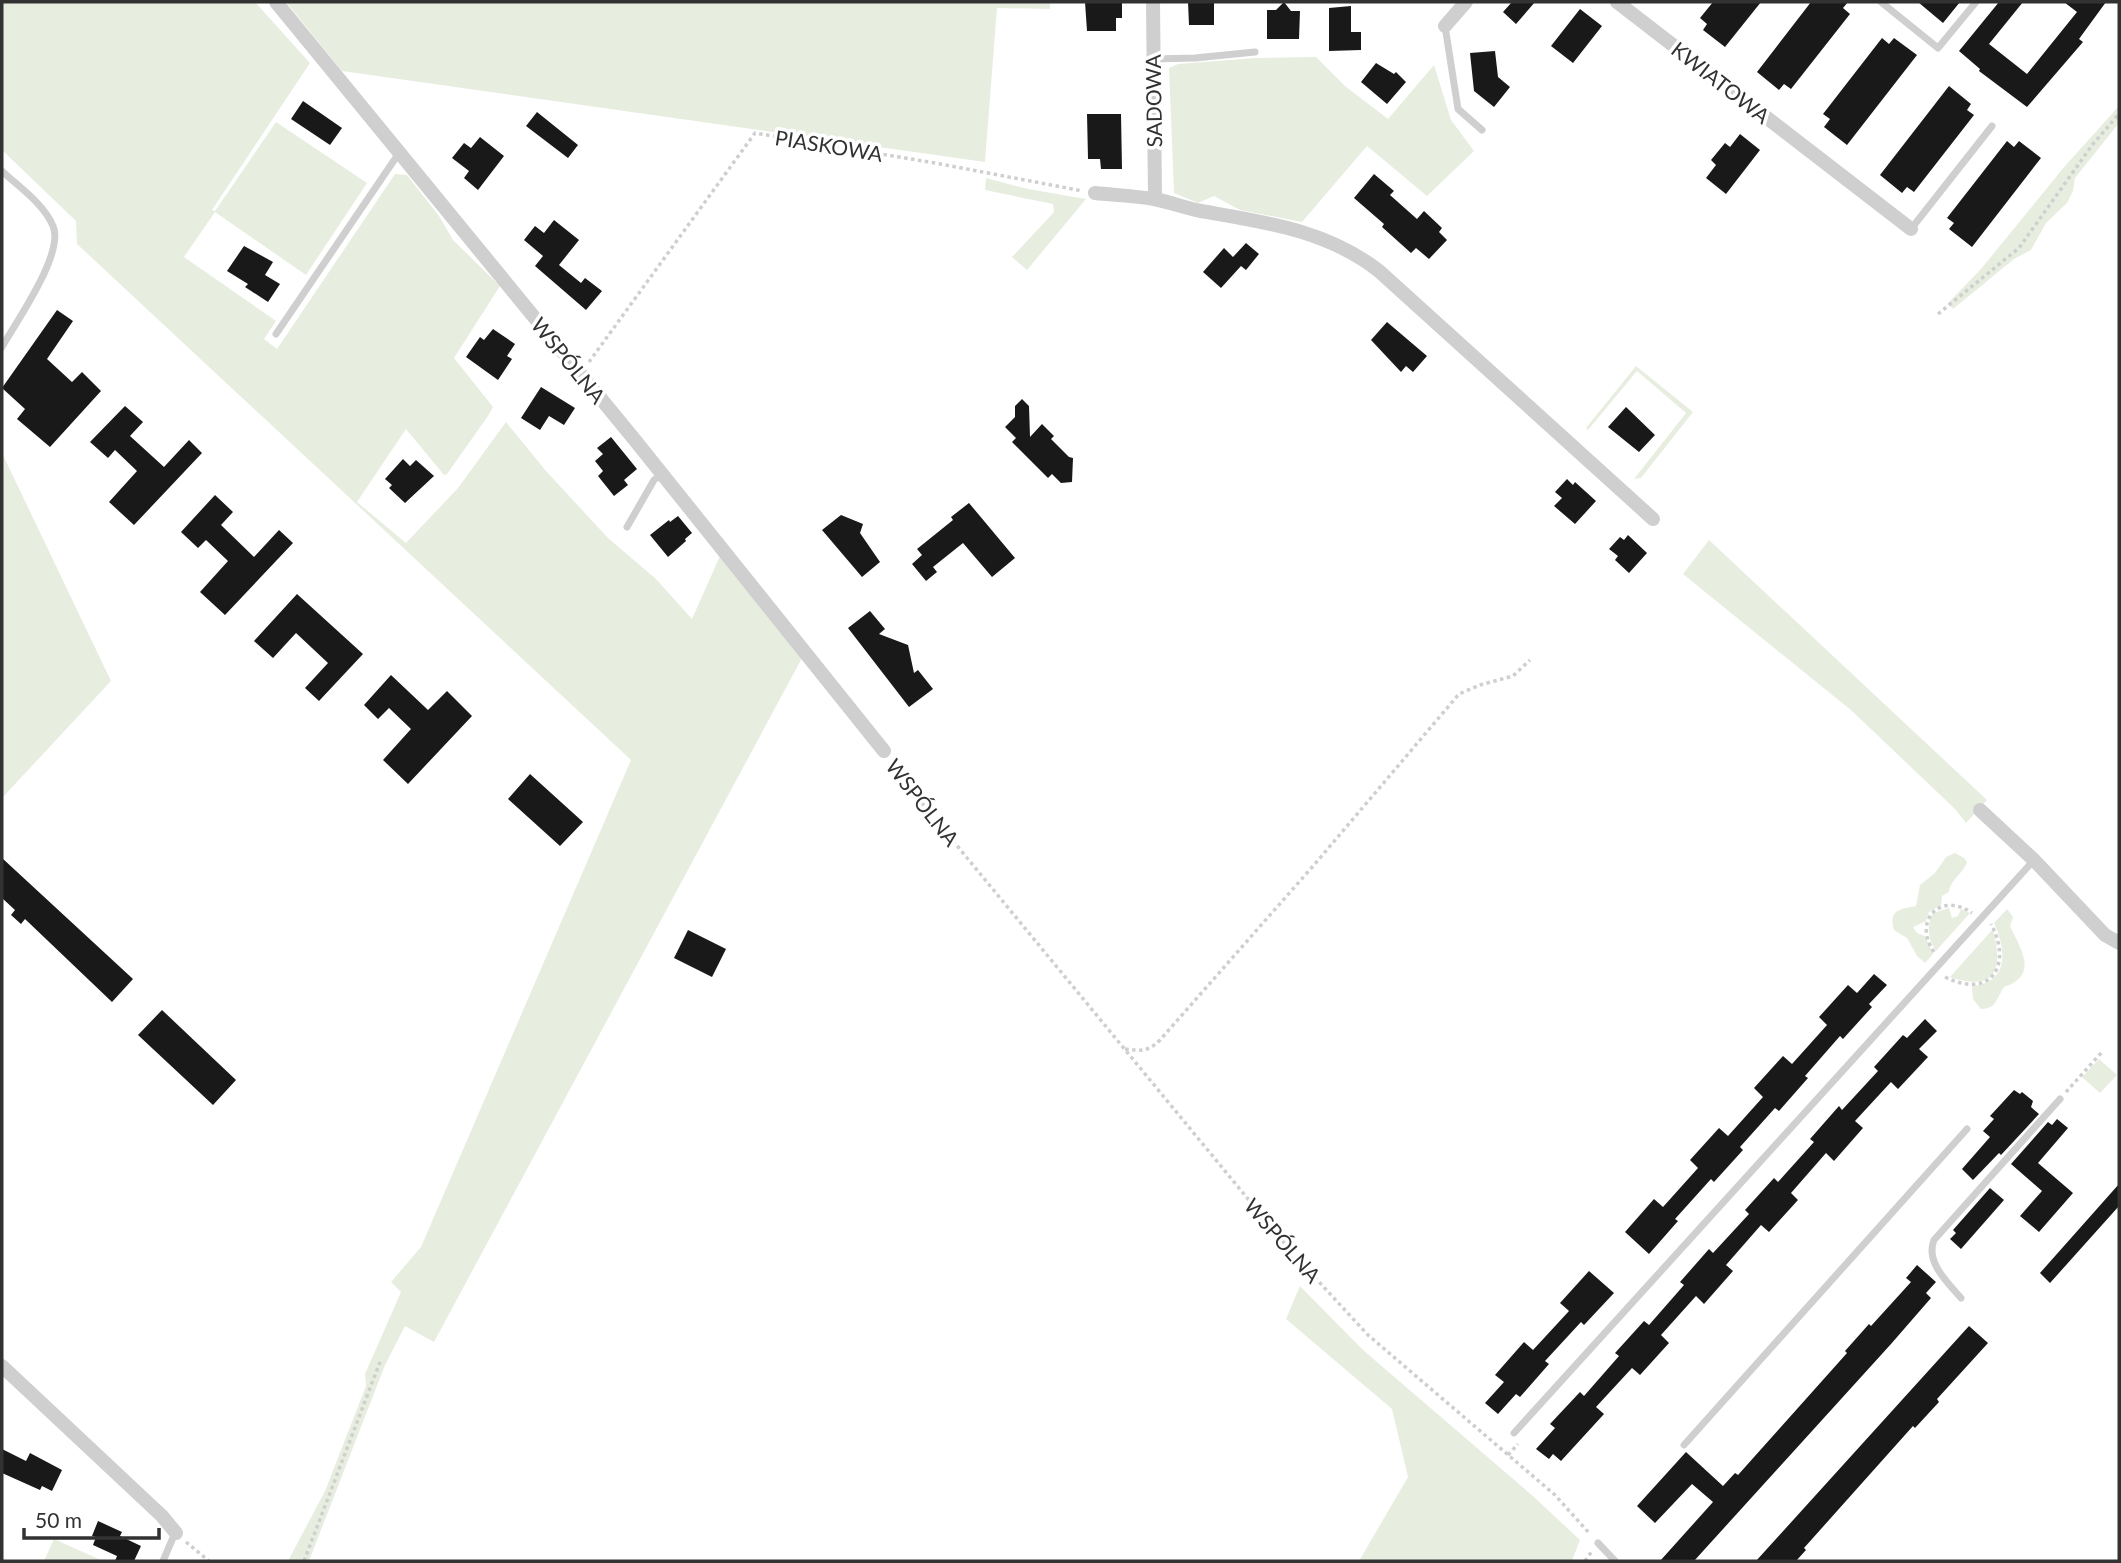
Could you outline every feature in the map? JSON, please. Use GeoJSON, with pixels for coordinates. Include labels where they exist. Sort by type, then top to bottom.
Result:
{"type":"FeatureCollection","features":[{"type":"Feature","properties":{"kind":"street","name":"WSPÓLNA"},"geometry":{"type":"LineString","coordinates":[[276,2],[662,474],[884,751]]}},
{"type":"Feature","properties":{"kind":"street","name":"SADOWA"},"geometry":{"type":"LineString","coordinates":[[1153,2],[1155,200]]}},
{"type":"Feature","properties":{"kind":"street"},"geometry":{"type":"LineString","coordinates":[[1445,26],[1466,2]]}},
{"type":"Feature","properties":{"kind":"street","name":"KWIATOWA"},"geometry":{"type":"LineString","coordinates":[[1617,2],[1911,229]]}},
{"type":"Feature","properties":{"kind":"street"},"geometry":{"type":"LineString","coordinates":[[1095,193],[1155,200],[1283,225],[1309,232],[1354,253],[1379,271],[1653,519]]}},
{"type":"Feature","properties":{"kind":"street"},"geometry":{"type":"LineString","coordinates":[[1980,810],[2035,860],[2105,935],[2119,943]]}},
{"type":"Feature","properties":{"kind":"street"},"geometry":{"type":"LineString","coordinates":[[2,1366],[162,1516],[176,1533]]}},
{"type":"Feature","properties":{"kind":"lane"},"geometry":{"type":"LineString","coordinates":[[1881,2],[1938,48],[1976,2]]}},
{"type":"Feature","properties":{"kind":"lane"},"geometry":{"type":"LineString","coordinates":[[1445,26],[1458,109],[1482,130]]}},
{"type":"Feature","properties":{"kind":"lane"},"geometry":{"type":"LineString","coordinates":[[1153,59],[1255,52]]}},
{"type":"Feature","properties":{"kind":"lane"},"geometry":{"type":"LineString","coordinates":[[1911,229],[1992,127]]}},
{"type":"Feature","properties":{"kind":"lane"},"geometry":{"type":"LineString","coordinates":[[276,334],[400,152]]}},
{"type":"Feature","properties":{"kind":"lane"},"geometry":{"type":"LineString","coordinates":[[2,171],[40,207],[54,227],[55,250],[2,347]]}},
{"type":"Feature","properties":{"kind":"lane"},"geometry":{"type":"LineString","coordinates":[[627,527],[654,480],[662,474]]}},
{"type":"Feature","properties":{"kind":"lane"},"geometry":{"type":"LineString","coordinates":[[1514,1433],[2035,860]]}},
{"type":"Feature","properties":{"kind":"lane"},"geometry":{"type":"LineString","coordinates":[[1961,1298],[1939,1272],[1932,1255],[1934,1240],[2060,1099]]}},
{"type":"Feature","properties":{"kind":"lane"},"geometry":{"type":"LineString","coordinates":[[1684,1445],[1967,1129]]}},
{"type":"Feature","properties":{"kind":"lane"},"geometry":{"type":"LineString","coordinates":[[163,1561],[176,1533]]}},
{"type":"Feature","properties":{"kind":"lane"},"geometry":{"type":"LineString","coordinates":[[1598,1543],[1615,1561]]}},
{"type":"Feature","properties":{"kind":"path"},"geometry":{"type":"LineString","coordinates":[[1938,314],[2019,248],[2093,144],[2119,114]]}},
{"type":"Feature","properties":{"kind":"path","name":"PIASKOWA"},"geometry":{"type":"LineString","coordinates":[[580,374],[755,133],[1095,193]]}},
{"type":"Feature","properties":{"kind":"path"},"geometry":{"type":"LineString","coordinates":[[1123,1049],[1150,1050],[1160,1040],[1459,694],[1513,676],[1530,660]]}},
{"type":"Feature","properties":{"kind":"path","name":"WSPÓLNA"},"geometry":{"type":"LineString","coordinates":[[884,751],[921,802],[1295,1256],[1368,1335],[1555,1495],[1598,1543]]}},
{"type":"Feature","properties":{"kind":"path"},"geometry":{"type":"LineString","coordinates":[[1934,969],[1947,978],[1972,984],[1983,982],[1996,974],[2001,960],[1993,926],[1982,916],[1957,906],[1944,906],[1932,911],[1926,933],[1928,943],[1942,960]]}},
{"type":"Feature","properties":{"kind":"path"},"geometry":{"type":"LineString","coordinates":[[2060,1099],[2102,1052]]}},
{"type":"Feature","properties":{"kind":"path"},"geometry":{"type":"LineString","coordinates":[[304,1561],[380,1362]]}},
{"type":"Feature","properties":{"kind":"path"},"geometry":{"type":"LineString","coordinates":[[1508,1455],[1515,1448]]}},
{"type":"Feature","properties":{"kind":"path"},"geometry":{"type":"LineString","coordinates":[[176,1533],[209,1561]]}},
{"type":"Feature","properties":{"kind":"shaded area"},"geometry":{"type":"Polygon","coordinates":[[[2,2],[255,2],[310,63],[212,210],[215,211],[276,122],[367,183],[306,275],[215,212],[184,257],[276,321],[264,339],[277,349],[395,174],[407,175],[439,216],[453,240],[500,286],[454,358],[493,407],[488,416],[444,475],[406,429],[357,502],[406,543],[458,488],[506,422],[546,471],[608,538],[656,579],[692,619],[720,556],[802,658],[434,1342],[405,1326],[385,1365],[309,1561],[288,1561],[325,1491],[366,1386],[365,1374],[401,1292],[391,1282],[421,1247],[631,760],[77,244],[76,221],[2,150],[2,2]]]}},
{"type":"Feature","properties":{"kind":"shaded area"},"geometry":{"type":"Polygon","coordinates":[[[286,2],[1050,2],[1050,9],[997,8],[985,162],[342,71],[286,2]]]}},
{"type":"Feature","properties":{"kind":"shaded area"},"geometry":{"type":"Polygon","coordinates":[[[1316,57],[1345,86],[1388,119],[1434,65],[1451,120],[1474,151],[1427,196],[1367,146],[1302,222],[1240,210],[1214,196],[1198,203],[1174,193],[1169,68],[1178,64],[1255,58],[1316,57]]]}},
{"type":"Feature","properties":{"kind":"shaded area"},"geometry":{"type":"Polygon","coordinates":[[[2119,106],[2119,123],[2075,178],[2067,203],[2046,223],[2031,250],[2014,259],[1953,309],[1948,303],[1981,269],[2065,166],[2119,106]]]}},
{"type":"Feature","properties":{"kind":"shaded area"},"geometry":{"type":"Polygon","coordinates":[[[986,178],[1028,189],[1086,199],[1027,270],[1012,257],[1054,212],[1053,204],[985,190],[986,178]]]}},
{"type":"Feature","properties":{"kind":"shaded area"},"geometry":{"type":"Polygon","coordinates":[[[1636,366],[1693,412],[1641,478],[1634,479],[1686,413],[1637,371],[1588,430],[1586,428],[1636,366]]]}},
{"type":"Feature","properties":{"kind":"shaded area"},"geometry":{"type":"Polygon","coordinates":[[[2,453],[111,681],[2,798],[2,453]]]}},
{"type":"Feature","properties":{"kind":"shaded area"},"geometry":{"type":"Polygon","coordinates":[[[1709,540],[1987,800],[1966,823],[1955,809],[1852,711],[1683,574],[1709,540]]]}},
{"type":"Feature","properties":{"kind":"shaded area"},"geometry":{"type":"Polygon","coordinates":[[[1955,853],[1964,858],[1967,862],[1965,866],[1949,892],[1942,896],[1941,905],[1929,912],[1926,921],[1913,927],[1917,933],[1925,936],[1933,954],[1925,963],[1917,956],[1907,938],[1894,930],[1894,914],[1916,906],[1920,885],[1935,873],[1946,857],[1955,853]]]}},
{"type":"Feature","properties":{"kind":"shaded area"},"geometry":{"type":"Polygon","coordinates":[[[1949,908],[1952,918],[1958,916],[1961,909],[1970,913],[1936,951],[1931,942],[1929,923],[1933,913],[1949,908]]]}},
{"type":"Feature","properties":{"kind":"shaded area"},"geometry":{"type":"Polygon","coordinates":[[[2007,909],[2013,917],[2010,926],[2022,952],[2024,968],[2022,975],[2015,982],[2004,987],[1993,1005],[1981,1009],[1973,999],[1972,986],[1993,978],[1999,971],[2002,963],[2001,944],[1994,923],[2007,909]]]}},
{"type":"Feature","properties":{"kind":"shaded area"},"geometry":{"type":"Polygon","coordinates":[[[1993,929],[1997,955],[1993,973],[1978,982],[1950,977],[1993,929]]]}},
{"type":"Feature","properties":{"kind":"shaded area"},"geometry":{"type":"Polygon","coordinates":[[[2099,1059],[2117,1075],[2100,1093],[2082,1077],[2099,1059]]]}},
{"type":"Feature","properties":{"kind":"shaded area"},"geometry":{"type":"Polygon","coordinates":[[[1300,1286],[1363,1350],[1580,1540],[1572,1561],[1359,1561],[1408,1477],[1392,1409],[1286,1319],[1300,1286]]]}},
{"type":"Feature","properties":{"kind":"shaded area"},"geometry":{"type":"Polygon","coordinates":[[[54,1539],[103,1561],[44,1561],[54,1539]]]}},
{"type":"Feature","properties":{"kind":"building"},"geometry":{"type":"Polygon","coordinates":[[[1085,2],[1122,2],[1122,18],[1116,18],[1116,31],[1087,31],[1085,2]]]}},
{"type":"Feature","properties":{"kind":"building"},"geometry":{"type":"Polygon","coordinates":[[[1188,2],[1214,2],[1214,25],[1189,25],[1188,2]]]}},
{"type":"Feature","properties":{"kind":"building"},"geometry":{"type":"Polygon","coordinates":[[[1284,2],[1291,11],[1300,11],[1299,39],[1267,39],[1267,10],[1276,10],[1284,2]]]}},
{"type":"Feature","properties":{"kind":"building"},"geometry":{"type":"Polygon","coordinates":[[[1512,2],[1535,2],[1516,24],[1503,12],[1512,2]]]}},
{"type":"Feature","properties":{"kind":"building"},"geometry":{"type":"Polygon","coordinates":[[[1713,2],[1761,2],[1725,47],[1703,30],[1707,24],[1700,18],[1713,2]]]}},
{"type":"Feature","properties":{"kind":"building"},"geometry":{"type":"Polygon","coordinates":[[[1811,2],[1848,2],[1843,8],[1850,14],[1791,89],[1784,84],[1779,90],[1757,72],[1811,2]]]}},
{"type":"Feature","properties":{"kind":"building"},"geometry":{"type":"Polygon","coordinates":[[[1918,2],[1960,2],[1943,23],[1918,2]]]}},
{"type":"Feature","properties":{"kind":"building"},"geometry":{"type":"Polygon","coordinates":[[[1999,2],[2023,2],[1989,44],[2027,74],[2077,12],[2064,2],[2106,2],[2079,39],[2083,42],[2027,107],[1979,71],[1980,69],[1959,51],[1999,2]]]}},
{"type":"Feature","properties":{"kind":"building"},"geometry":{"type":"Polygon","coordinates":[[[1351,6],[1351,32],[1361,32],[1361,50],[1329,51],[1329,8],[1351,6]]]}},
{"type":"Feature","properties":{"kind":"building"},"geometry":{"type":"Polygon","coordinates":[[[1580,9],[1602,26],[1573,63],[1551,46],[1580,9]]]}},
{"type":"Feature","properties":{"kind":"building"},"geometry":{"type":"Polygon","coordinates":[[[1882,38],[1889,44],[1894,38],[1917,55],[1847,145],[1824,127],[1830,119],[1823,114],[1882,38]]]}},
{"type":"Feature","properties":{"kind":"building"},"geometry":{"type":"Polygon","coordinates":[[[1495,51],[1498,77],[1510,87],[1494,107],[1474,91],[1470,53],[1495,51]]]}},
{"type":"Feature","properties":{"kind":"building"},"geometry":{"type":"Polygon","coordinates":[[[1376,63],[1394,74],[1396,72],[1406,82],[1387,104],[1361,82],[1376,63]]]}},
{"type":"Feature","properties":{"kind":"building"},"geometry":{"type":"Polygon","coordinates":[[[1949,86],[1971,104],[1967,110],[1974,115],[1914,192],[1907,187],[1902,193],[1880,175],[1949,86]]]}},
{"type":"Feature","properties":{"kind":"building"},"geometry":{"type":"Polygon","coordinates":[[[303,101],[342,128],[330,145],[291,119],[303,101]]]}},
{"type":"Feature","properties":{"kind":"building"},"geometry":{"type":"Polygon","coordinates":[[[537,112],[578,145],[568,158],[526,126],[537,112]]]}},
{"type":"Feature","properties":{"kind":"building"},"geometry":{"type":"Polygon","coordinates":[[[1087,114],[1121,114],[1122,169],[1101,169],[1100,159],[1088,159],[1087,114]]]}},
{"type":"Feature","properties":{"kind":"building"},"geometry":{"type":"Polygon","coordinates":[[[1740,134],[1760,150],[1726,194],[1706,178],[1716,165],[1711,160],[1725,143],[1730,147],[1740,134]]]}},
{"type":"Feature","properties":{"kind":"building"},"geometry":{"type":"Polygon","coordinates":[[[480,137],[504,156],[478,190],[464,178],[469,171],[452,158],[464,143],[471,148],[480,137]]]}},
{"type":"Feature","properties":{"kind":"building"},"geometry":{"type":"Polygon","coordinates":[[[2007,141],[2014,147],[2019,141],[2041,158],[1972,247],[1949,229],[1954,223],[1947,218],[2007,141]]]}},
{"type":"Feature","properties":{"kind":"building"},"geometry":{"type":"Polygon","coordinates":[[[1374,174],[1394,191],[1390,195],[1417,219],[1424,211],[1442,228],[1439,232],[1447,240],[1429,259],[1416,248],[1411,253],[1382,227],[1384,224],[1354,198],[1374,174]]]}},
{"type":"Feature","properties":{"kind":"building"},"geometry":{"type":"Polygon","coordinates":[[[554,220],[579,240],[559,265],[581,283],[585,278],[602,291],[586,310],[535,266],[543,256],[524,240],[535,226],[544,233],[554,220]]]}},
{"type":"Feature","properties":{"kind":"building"},"geometry":{"type":"Polygon","coordinates":[[[1246,243],[1259,254],[1246,270],[1241,266],[1221,288],[1203,272],[1224,248],[1233,257],[1246,243]]]}},
{"type":"Feature","properties":{"kind":"building"},"geometry":{"type":"Polygon","coordinates":[[[244,246],[273,262],[265,275],[280,284],[268,302],[245,287],[248,284],[227,271],[244,246]]]}},
{"type":"Feature","properties":{"kind":"building"},"geometry":{"type":"Polygon","coordinates":[[[57,310],[73,321],[47,359],[72,382],[82,372],[101,391],[50,447],[17,419],[25,409],[2,388],[57,310]]]}},
{"type":"Feature","properties":{"kind":"building"},"geometry":{"type":"Polygon","coordinates":[[[1387,322],[1427,356],[1413,372],[1406,366],[1401,372],[1371,340],[1387,322]]]}},
{"type":"Feature","properties":{"kind":"building"},"geometry":{"type":"Polygon","coordinates":[[[493,329],[515,344],[507,356],[512,359],[498,380],[466,357],[480,337],[484,340],[493,329]]]}},
{"type":"Feature","properties":{"kind":"building"},"geometry":{"type":"Polygon","coordinates":[[[541,387],[575,408],[564,425],[549,416],[540,430],[521,418],[541,387]]]}},
{"type":"Feature","properties":{"kind":"building"},"geometry":{"type":"Polygon","coordinates":[[[1022,399],[1029,406],[1030,437],[1042,424],[1054,436],[1051,439],[1073,458],[1072,482],[1061,483],[1052,474],[1048,478],[1012,442],[1016,438],[1005,427],[1015,417],[1015,406],[1022,399]]]}},
{"type":"Feature","properties":{"kind":"building"},"geometry":{"type":"Polygon","coordinates":[[[125,406],[143,422],[130,436],[164,467],[189,440],[202,453],[134,525],[109,502],[137,471],[115,450],[108,458],[90,442],[125,406]]]}},
{"type":"Feature","properties":{"kind":"building"},"geometry":{"type":"Polygon","coordinates":[[[1626,407],[1655,435],[1639,452],[1608,427],[1626,407]]]}},
{"type":"Feature","properties":{"kind":"building"},"geometry":{"type":"Polygon","coordinates":[[[611,437],[637,469],[624,480],[628,485],[614,496],[598,476],[603,471],[595,461],[603,454],[597,448],[611,437]]]}},
{"type":"Feature","properties":{"kind":"building"},"geometry":{"type":"Polygon","coordinates":[[[403,459],[410,466],[416,460],[434,476],[405,503],[389,488],[392,485],[385,479],[403,459]]]}},
{"type":"Feature","properties":{"kind":"building"},"geometry":{"type":"Polygon","coordinates":[[[1567,479],[1573,485],[1575,482],[1596,501],[1575,524],[1554,506],[1562,498],[1555,492],[1567,479]]]}},
{"type":"Feature","properties":{"kind":"building"},"geometry":{"type":"Polygon","coordinates":[[[215,495],[233,512],[221,525],[254,557],[279,530],[293,543],[225,615],[200,592],[228,561],[206,540],[198,548],[181,532],[215,495]]]}},
{"type":"Feature","properties":{"kind":"building"},"geometry":{"type":"Polygon","coordinates":[[[969,503],[1015,558],[992,577],[963,543],[933,567],[937,572],[926,581],[912,564],[922,555],[917,549],[953,520],[951,517],[969,503]]]}},
{"type":"Feature","properties":{"kind":"building"},"geometry":{"type":"Polygon","coordinates":[[[841,515],[863,524],[860,533],[880,562],[862,577],[822,530],[841,515]]]}},
{"type":"Feature","properties":{"kind":"building"},"geometry":{"type":"Polygon","coordinates":[[[678,516],[692,533],[668,557],[650,535],[678,516]]]}},
{"type":"Feature","properties":{"kind":"building"},"geometry":{"type":"Polygon","coordinates":[[[1628,535],[1647,553],[1629,573],[1615,560],[1618,556],[1609,549],[1620,537],[1624,540],[1628,535]]]}},
{"type":"Feature","properties":{"kind":"building"},"geometry":{"type":"Polygon","coordinates":[[[297,594],[363,654],[319,701],[305,688],[328,663],[296,633],[273,658],[254,641],[297,594]]]}},
{"type":"Feature","properties":{"kind":"building"},"geometry":{"type":"Polygon","coordinates":[[[870,611],[885,629],[879,634],[908,645],[914,673],[918,670],[933,689],[909,707],[848,628],[870,611]]]}},
{"type":"Feature","properties":{"kind":"building"},"geometry":{"type":"Polygon","coordinates":[[[391,675],[428,710],[447,691],[472,716],[408,784],[383,760],[411,729],[389,708],[378,719],[364,705],[391,675]]]}},
{"type":"Feature","properties":{"kind":"building"},"geometry":{"type":"Polygon","coordinates":[[[530,774],[583,822],[560,846],[508,799],[530,774]]]}},
{"type":"Feature","properties":{"kind":"building"},"geometry":{"type":"Polygon","coordinates":[[[2,858],[133,979],[112,1002],[25,919],[21,924],[11,915],[15,910],[2,898],[2,858]]]}},
{"type":"Feature","properties":{"kind":"building"},"geometry":{"type":"Polygon","coordinates":[[[688,930],[726,949],[712,977],[674,958],[688,930]]]}},
{"type":"Feature","properties":{"kind":"building"},"geometry":{"type":"Polygon","coordinates":[[[1874,974],[1887,985],[1869,1004],[1872,1007],[1843,1039],[1840,1036],[1805,1076],[1808,1078],[1779,1111],[1775,1108],[1740,1147],[1743,1150],[1714,1182],[1711,1179],[1675,1219],[1678,1221],[1649,1254],[1625,1232],[1654,1199],[1663,1207],[1698,1168],[1690,1160],[1719,1128],[1728,1136],[1763,1097],[1754,1088],[1783,1056],[1792,1064],[1827,1025],[1819,1017],[1848,985],[1857,993],[1874,974]]]}},
{"type":"Feature","properties":{"kind":"building"},"geometry":{"type":"Polygon","coordinates":[[[162,1010],[236,1080],[213,1105],[138,1035],[162,1010]]]}},
{"type":"Feature","properties":{"kind":"building"},"geometry":{"type":"Polygon","coordinates":[[[1925,1019],[1937,1031],[1919,1049],[1928,1057],[1898,1089],[1891,1082],[1855,1121],[1863,1128],[1834,1161],[1826,1153],[1791,1193],[1798,1200],[1769,1232],[1761,1225],[1726,1265],[1733,1271],[1704,1304],[1696,1296],[1661,1335],[1669,1343],[1640,1375],[1632,1368],[1596,1407],[1604,1414],[1561,1461],[1553,1454],[1549,1459],[1536,1449],[1555,1428],[1550,1424],[1580,1392],[1584,1396],[1619,1356],[1615,1353],[1644,1321],[1649,1325],[1684,1285],[1680,1282],[1709,1249],[1713,1253],[1749,1214],[1745,1210],[1774,1178],[1778,1182],[1814,1142],[1810,1139],[1839,1106],[1842,1110],[1878,1071],[1874,1067],[1903,1035],[1907,1038],[1925,1019]]]}},
{"type":"Feature","properties":{"kind":"building"},"geometry":{"type":"Polygon","coordinates":[[[2014,1090],[2020,1094],[2022,1092],[2033,1101],[2031,1107],[2039,1114],[2001,1155],[1999,1153],[1973,1180],[1962,1169],[1990,1137],[1983,1131],[1994,1119],[1990,1116],[2014,1090]]]}},
{"type":"Feature","properties":{"kind":"building"},"geometry":{"type":"Polygon","coordinates":[[[2057,1119],[2068,1128],[2038,1163],[2073,1193],[2039,1232],[2020,1216],[2042,1191],[2011,1164],[2048,1122],[2052,1125],[2057,1119]]]}},
{"type":"Feature","properties":{"kind":"building"},"geometry":{"type":"Polygon","coordinates":[[[2119,1184],[2119,1206],[2050,1283],[2040,1273],[2119,1184]]]}},
{"type":"Feature","properties":{"kind":"building"},"geometry":{"type":"Polygon","coordinates":[[[1990,1188],[2004,1200],[1961,1249],[1950,1239],[1956,1233],[1953,1230],[1990,1188]]]}},
{"type":"Feature","properties":{"kind":"building"},"geometry":{"type":"Polygon","coordinates":[[[1917,1265],[1936,1282],[1926,1293],[1931,1298],[1694,1561],[1660,1561],[1713,1502],[1692,1484],[1655,1523],[1637,1506],[1686,1452],[1723,1486],[1735,1473],[1738,1475],[1847,1353],[1845,1351],[1869,1324],[1871,1326],[1911,1282],[1906,1278],[1917,1265]]]}},
{"type":"Feature","properties":{"kind":"building"},"geometry":{"type":"Polygon","coordinates":[[[1589,1271],[1614,1293],[1584,1325],[1581,1322],[1545,1361],[1549,1364],[1520,1397],[1516,1394],[1498,1414],[1485,1403],[1504,1382],[1495,1375],[1524,1342],[1533,1350],[1569,1311],[1560,1303],[1589,1271]]]}},
{"type":"Feature","properties":{"kind":"building"},"geometry":{"type":"Polygon","coordinates":[[[1969,1326],[1988,1343],[1937,1399],[1939,1402],[1915,1428],[1913,1426],[1804,1548],[1806,1550],[1796,1561],[1756,1561],[1969,1326]]]}},
{"type":"Feature","properties":{"kind":"building"},"geometry":{"type":"Polygon","coordinates":[[[2,1449],[26,1461],[30,1453],[62,1470],[52,1491],[42,1486],[40,1490],[2,1473],[2,1449]]]}},
{"type":"Feature","properties":{"kind":"building"},"geometry":{"type":"Polygon","coordinates":[[[98,1521],[122,1532],[120,1536],[141,1546],[134,1561],[115,1561],[117,1556],[93,1545],[96,1537],[92,1536],[98,1521]]]}}]}
